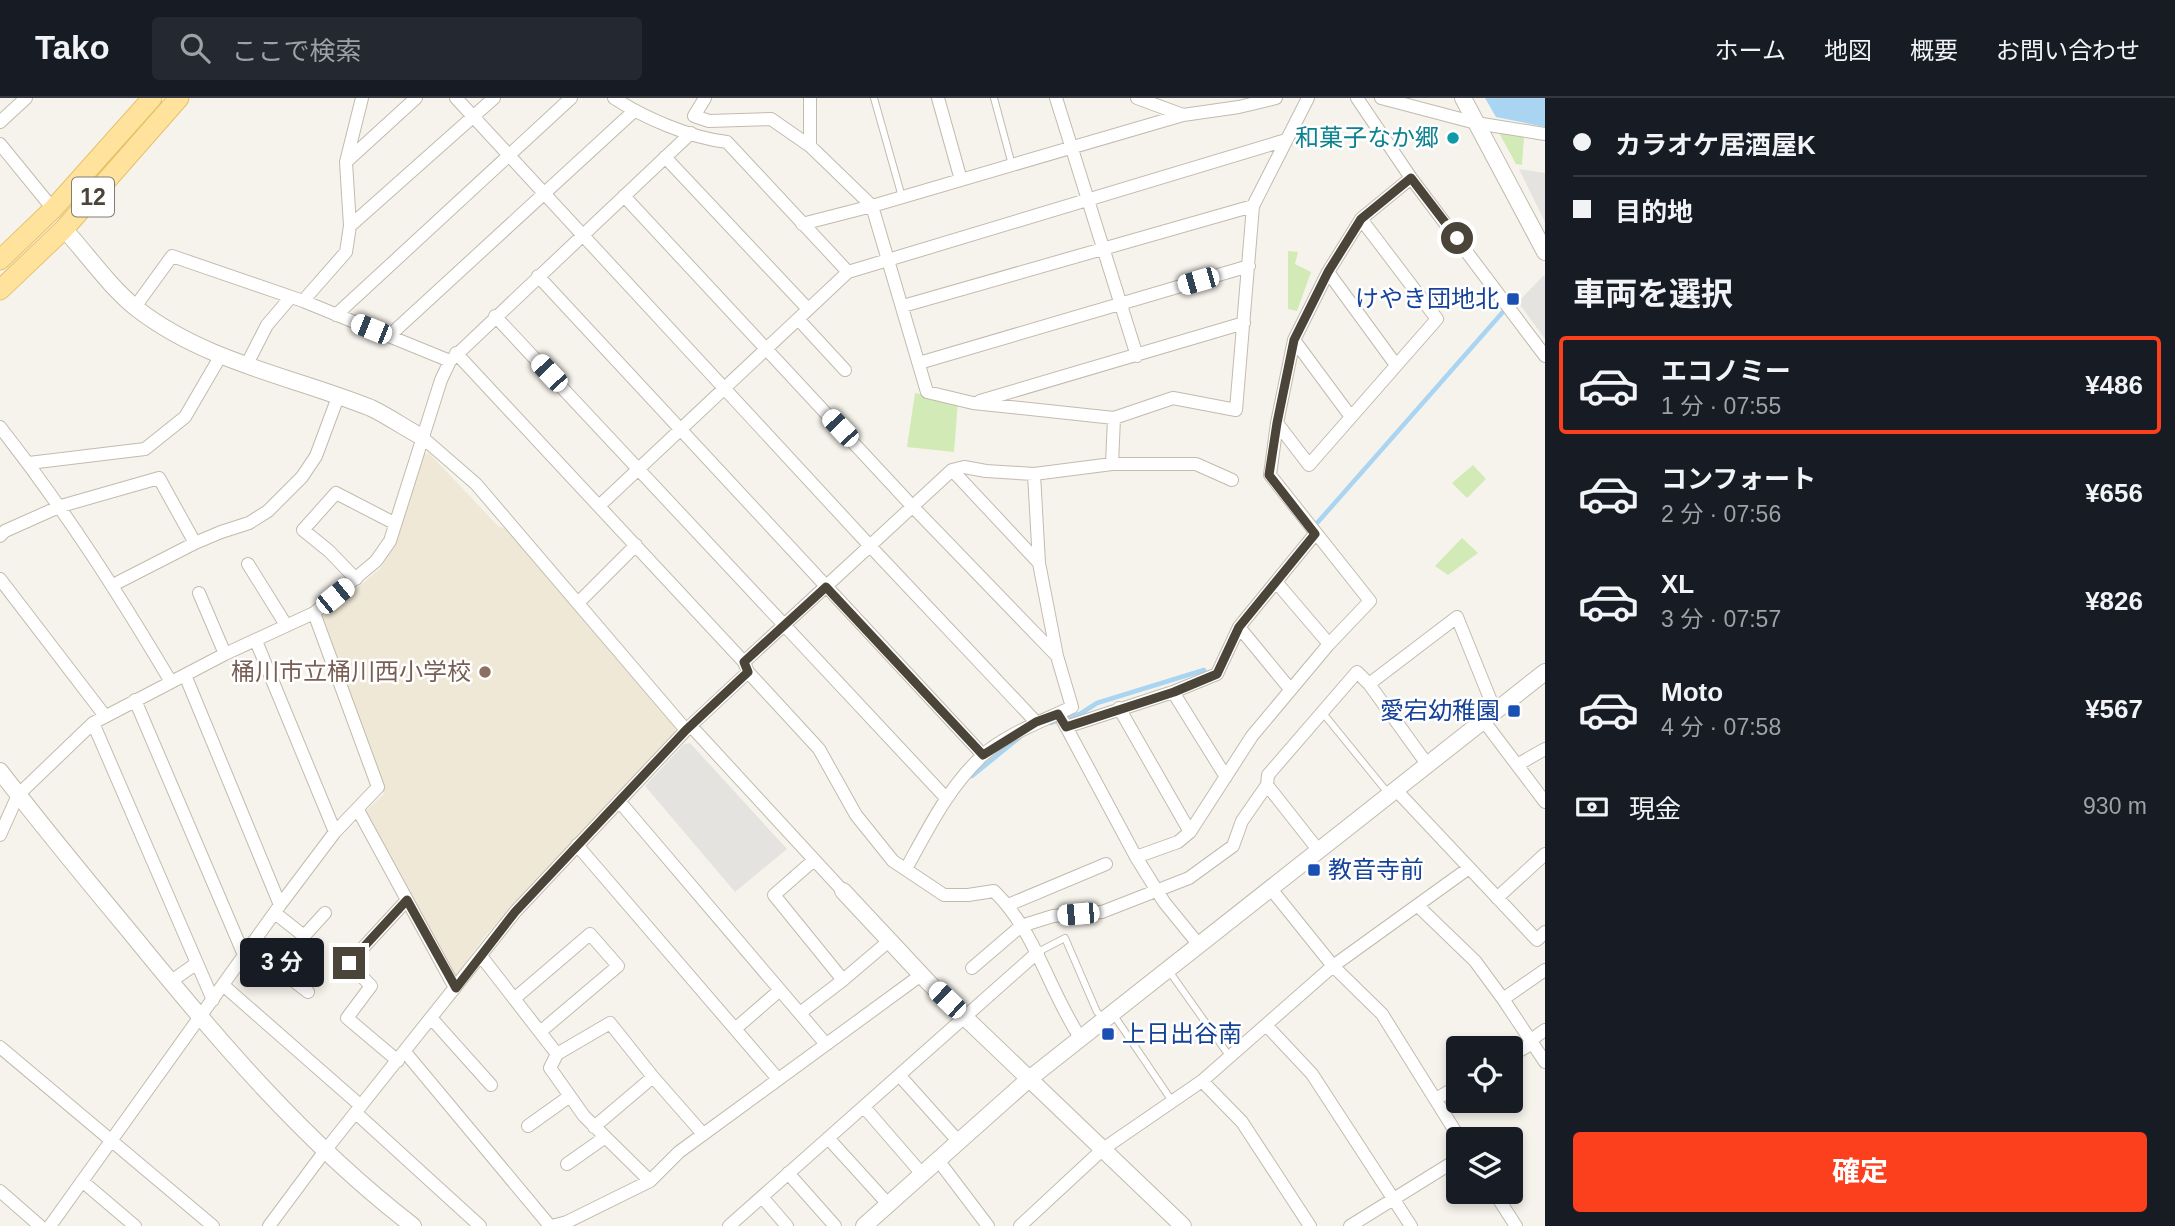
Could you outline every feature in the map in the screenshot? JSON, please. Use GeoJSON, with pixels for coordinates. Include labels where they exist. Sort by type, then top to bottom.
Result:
{"type":"FeatureCollection","features":[{"type":"Feature","properties":{"kind":"main road","name":"12"},"geometry":{"type":"LineString","coordinates":[[0,260],[53,209],[152,98]]}},
{"type":"Feature","properties":{"kind":"main road","name":"12"},"geometry":{"type":"LineString","coordinates":[[0,290],[64,229],[179,98]]}},
{"type":"Feature","properties":{"kind":"street"},"geometry":{"type":"LineString","coordinates":[[0,122],[26,98]]}},
{"type":"Feature","properties":{"kind":"street"},"geometry":{"type":"LineString","coordinates":[[246,366],[267,325],[346,252],[350,226],[346,162],[362,98]]}},
{"type":"Feature","properties":{"kind":"street"},"geometry":{"type":"LineString","coordinates":[[346,162],[416,98]]}},
{"type":"Feature","properties":{"kind":"street"},"geometry":{"type":"LineString","coordinates":[[456,98],[870,547],[1036,722]]}},
{"type":"Feature","properties":{"kind":"street"},"geometry":{"type":"LineString","coordinates":[[350,226],[494,98]]}},
{"type":"Feature","properties":{"kind":"street"},"geometry":{"type":"LineString","coordinates":[[336,315],[571,98]]}},
{"type":"Feature","properties":{"kind":"street"},"geometry":{"type":"LineString","coordinates":[[614,98],[634,111],[711,140],[727,142],[848,272]]}},
{"type":"Feature","properties":{"kind":"street"},"geometry":{"type":"LineString","coordinates":[[705,98],[694,116],[709,121],[771,119],[810,146],[872,206],[927,393],[973,404],[1114,418],[1173,398],[1236,410],[1253,206],[1308,98]]}},
{"type":"Feature","properties":{"kind":"street"},"geometry":{"type":"LineString","coordinates":[[810,98],[810,146]]}},
{"type":"Feature","properties":{"kind":"street"},"geometry":{"type":"LineString","coordinates":[[938,98],[961,180]]}},
{"type":"Feature","properties":{"kind":"street"},"geometry":{"type":"LineString","coordinates":[[1056,98],[1137,356]]}},
{"type":"Feature","properties":{"kind":"street"},"geometry":{"type":"LineString","coordinates":[[1137,98],[1183,115]]}},
{"type":"Feature","properties":{"kind":"street"},"geometry":{"type":"LineString","coordinates":[[802,224],[1183,115],[1239,107],[1276,98]]}},
{"type":"Feature","properties":{"kind":"street"},"geometry":{"type":"LineString","coordinates":[[1357,98],[1411,178],[1545,356]]}},
{"type":"Feature","properties":{"kind":"street"},"geometry":{"type":"LineString","coordinates":[[1381,98],[1407,101],[1476,123],[1545,134]]}},
{"type":"Feature","properties":{"kind":"street"},"geometry":{"type":"LineString","coordinates":[[1462,98],[1545,252]]}},
{"type":"Feature","properties":{"kind":"street"},"geometry":{"type":"LineString","coordinates":[[389,336],[634,111]]}},
{"type":"Feature","properties":{"kind":"street"},"geometry":{"type":"LineString","coordinates":[[0,835],[18,795],[93,723],[225,654],[314,613],[376,561],[390,541],[441,380],[453,357],[691,133]]}},
{"type":"Feature","properties":{"kind":"street"},"geometry":{"type":"LineString","coordinates":[[599,506],[848,272],[1286,140]]}},
{"type":"Feature","properties":{"kind":"street"},"geometry":{"type":"LineString","coordinates":[[0,144],[53,209]]}},
{"type":"Feature","properties":{"kind":"street"},"geometry":{"type":"LineString","coordinates":[[665,157],[803,314],[845,370]]}},
{"type":"Feature","properties":{"kind":"street"},"geometry":{"type":"LineString","coordinates":[[1136,857],[1178,842],[1190,832],[1252,736],[1329,644],[1370,601],[1269,475],[1294,340],[1328,272],[1361,219],[1411,178]]}},
{"type":"Feature","properties":{"kind":"street"},"geometry":{"type":"LineString","coordinates":[[624,196],[1057,656]]}},
{"type":"Feature","properties":{"kind":"street"},"geometry":{"type":"LineString","coordinates":[[903,306],[1253,206]]}},
{"type":"Feature","properties":{"kind":"street"},"geometry":{"type":"LineString","coordinates":[[1277,423],[1309,465],[1437,319],[1361,219]]}},
{"type":"Feature","properties":{"kind":"street"},"geometry":{"type":"LineString","coordinates":[[64,229],[99,271],[135,307],[169,330],[220,357],[373,409],[422,437],[476,484],[689,728],[921,975],[1183,1226]]}},
{"type":"Feature","properties":{"kind":"street"},"geometry":{"type":"LineString","coordinates":[[135,307],[172,256],[453,357],[636,545],[820,749],[856,815],[893,861],[944,895],[994,891],[1008,905],[1038,953],[1067,1017],[1081,1039]]}},
{"type":"Feature","properties":{"kind":"street"},"geometry":{"type":"LineString","coordinates":[[919,363],[1250,265]]}},
{"type":"Feature","properties":{"kind":"street"},"geometry":{"type":"LineString","coordinates":[[1328,272],[1396,365]]}},
{"type":"Feature","properties":{"kind":"street"},"geometry":{"type":"LineString","coordinates":[[538,276],[983,755]]}},
{"type":"Feature","properties":{"kind":"street"},"geometry":{"type":"LineString","coordinates":[[495,316],[946,798]]}},
{"type":"Feature","properties":{"kind":"street"},"geometry":{"type":"LineString","coordinates":[[973,404],[1244,323]]}},
{"type":"Feature","properties":{"kind":"street"},"geometry":{"type":"LineString","coordinates":[[1294,340],[1351,417]]}},
{"type":"Feature","properties":{"kind":"street"},"geometry":{"type":"LineString","coordinates":[[29,463],[145,449],[185,417],[220,357]]}},
{"type":"Feature","properties":{"kind":"street"},"geometry":{"type":"LineString","coordinates":[[113,585],[195,543],[249,523],[268,511],[302,477],[316,456],[338,397]]}},
{"type":"Feature","properties":{"kind":"street"},"geometry":{"type":"LineString","coordinates":[[1112,464],[1114,418]]}},
{"type":"Feature","properties":{"kind":"street"},"geometry":{"type":"LineString","coordinates":[[0,427],[61,506],[113,585],[171,682]]}},
{"type":"Feature","properties":{"kind":"street"},"geometry":{"type":"LineString","coordinates":[[274,1224],[324,1152],[515,912],[784,625],[952,470],[964,467],[1034,474],[1112,464],[1196,464],[1232,480]]}},
{"type":"Feature","properties":{"kind":"street"},"geometry":{"type":"LineString","coordinates":[[952,470],[1039,563]]}},
{"type":"Feature","properties":{"kind":"street"},"geometry":{"type":"LineString","coordinates":[[906,869],[946,798],[983,755],[1036,722],[1073,707],[1057,656],[1039,563],[1034,474]]}},
{"type":"Feature","properties":{"kind":"street"},"geometry":{"type":"LineString","coordinates":[[2,531],[61,506],[159,478],[195,543]]}},
{"type":"Feature","properties":{"kind":"street"},"geometry":{"type":"LineString","coordinates":[[356,579],[329,551],[303,530],[336,493],[394,523]]}},
{"type":"Feature","properties":{"kind":"street"},"geometry":{"type":"LineString","coordinates":[[1066,727],[1174,692],[1217,674],[1239,627],[1315,534]]}},
{"type":"Feature","properties":{"kind":"street"},"geometry":{"type":"LineString","coordinates":[[578,603],[636,545]]}},
{"type":"Feature","properties":{"kind":"street"},"geometry":{"type":"LineString","coordinates":[[248,564],[286,625]]}},
{"type":"Feature","properties":{"kind":"street"},"geometry":{"type":"LineString","coordinates":[[0,579],[105,716]]}},
{"type":"Feature","properties":{"kind":"street"},"geometry":{"type":"LineString","coordinates":[[1276,583],[1329,644]]}},
{"type":"Feature","properties":{"kind":"street"},"geometry":{"type":"LineString","coordinates":[[199,593],[225,654]]}},
{"type":"Feature","properties":{"kind":"street"},"geometry":{"type":"LineString","coordinates":[[50,1226],[335,832],[378,787],[314,613]]}},
{"type":"Feature","properties":{"kind":"street"},"geometry":{"type":"LineString","coordinates":[[1369,684],[1457,617],[1489,715],[1517,765],[1545,802]]}},
{"type":"Feature","properties":{"kind":"street"},"geometry":{"type":"LineString","coordinates":[[1239,627],[1290,689]]}},
{"type":"Feature","properties":{"kind":"street"},"geometry":{"type":"LineString","coordinates":[[256,641],[335,832]]}},
{"type":"Feature","properties":{"kind":"street"},"geometry":{"type":"LineString","coordinates":[[972,968],[1021,926],[1053,916],[1102,912],[1158,892],[1189,878],[1233,846],[1242,821],[1267,785],[1268,775],[1357,672],[1369,684],[1427,764]]}},
{"type":"Feature","properties":{"kind":"street"},"geometry":{"type":"LineString","coordinates":[[864,1226],[1030,1079],[1545,672]]}},
{"type":"Feature","properties":{"kind":"street"},"geometry":{"type":"LineString","coordinates":[[185,675],[278,909],[304,936],[325,913]]}},
{"type":"Feature","properties":{"kind":"street"},"geometry":{"type":"LineString","coordinates":[[1174,692],[1226,777]]}},
{"type":"Feature","properties":{"kind":"street"},"geometry":{"type":"LineString","coordinates":[[135,700],[247,951],[308,992]]}},
{"type":"Feature","properties":{"kind":"street"},"geometry":{"type":"LineString","coordinates":[[1119,708],[1190,832]]}},
{"type":"Feature","properties":{"kind":"street"},"geometry":{"type":"LineString","coordinates":[[1058,714],[1136,857],[1158,892],[1199,944]]}},
{"type":"Feature","properties":{"kind":"street"},"geometry":{"type":"LineString","coordinates":[[93,723],[213,1000]]}},
{"type":"Feature","properties":{"kind":"street"},"geometry":{"type":"LineString","coordinates":[[1517,765],[1545,749]]}},
{"type":"Feature","properties":{"kind":"street"},"geometry":{"type":"LineString","coordinates":[[0,771],[200,1017],[324,1152],[413,1226]]}},
{"type":"Feature","properties":{"kind":"street"},"geometry":{"type":"LineString","coordinates":[[1267,785],[1319,851]]}},
{"type":"Feature","properties":{"kind":"street"},"geometry":{"type":"LineString","coordinates":[[1393,792],[1537,940],[1545,932]]}},
{"type":"Feature","properties":{"kind":"street"},"geometry":{"type":"LineString","coordinates":[[620,801],[825,1043]]}},
{"type":"Feature","properties":{"kind":"street"},"geometry":{"type":"LineString","coordinates":[[358,810],[456,988]]}},
{"type":"Feature","properties":{"kind":"street"},"geometry":{"type":"LineString","coordinates":[[577,845],[778,1079]]}},
{"type":"Feature","properties":{"kind":"street"},"geometry":{"type":"LineString","coordinates":[[1497,898],[1545,854]]}},
{"type":"Feature","properties":{"kind":"street"},"geometry":{"type":"LineString","coordinates":[[814,860],[774,895],[843,980]]}},
{"type":"Feature","properties":{"kind":"street"},"geometry":{"type":"LineString","coordinates":[[1008,905],[1106,864]]}},
{"type":"Feature","properties":{"kind":"street"},"geometry":{"type":"LineString","coordinates":[[1020,1226],[1103,1149],[1202,1081],[1333,966],[1469,868]]}},
{"type":"Feature","properties":{"kind":"street"},"geometry":{"type":"LineString","coordinates":[[1271,889],[1333,966],[1382,1014],[1453,1127]]}},
{"type":"Feature","properties":{"kind":"street"},"geometry":{"type":"LineString","coordinates":[[407,900],[349,963],[371,986],[346,1018],[402,1057],[551,1226],[567,1222],[650,1181],[679,1152],[921,975]]}},
{"type":"Feature","properties":{"kind":"street"},"geometry":{"type":"LineString","coordinates":[[1418,906],[1475,961],[1545,1062]]}},
{"type":"Feature","properties":{"kind":"street"},"geometry":{"type":"LineString","coordinates":[[514,999],[590,934],[618,966],[540,1032]]}},
{"type":"Feature","properties":{"kind":"street"},"geometry":{"type":"LineString","coordinates":[[800,1013],[889,941]]}},
{"type":"Feature","properties":{"kind":"street"},"geometry":{"type":"LineString","coordinates":[[729,1226],[1038,953]]}},
{"type":"Feature","properties":{"kind":"street"},"geometry":{"type":"LineString","coordinates":[[481,956],[557,1054]]}},
{"type":"Feature","properties":{"kind":"street"},"geometry":{"type":"LineString","coordinates":[[170,982],[197,962]]}},
{"type":"Feature","properties":{"kind":"street"},"geometry":{"type":"LineString","coordinates":[[1503,999],[1545,970]]}},
{"type":"Feature","properties":{"kind":"street"},"geometry":{"type":"LineString","coordinates":[[223,985],[480,1226]]}},
{"type":"Feature","properties":{"kind":"street"},"geometry":{"type":"LineString","coordinates":[[735,1029],[780,989]]}},
{"type":"Feature","properties":{"kind":"street"},"geometry":{"type":"LineString","coordinates":[[432,1019],[491,1085]]}},
{"type":"Feature","properties":{"kind":"street"},"geometry":{"type":"LineString","coordinates":[[650,1181],[604,1138],[570,1096],[550,1068],[557,1054],[610,1023],[704,1134]]}},
{"type":"Feature","properties":{"kind":"street"},"geometry":{"type":"LineString","coordinates":[[1267,1026],[1312,1074],[1411,1226]]}},
{"type":"Feature","properties":{"kind":"street"},"geometry":{"type":"LineString","coordinates":[[1523,1047],[1545,1030]]}},
{"type":"Feature","properties":{"kind":"street"},"geometry":{"type":"LineString","coordinates":[[0,1047],[213,1226]]}},
{"type":"Feature","properties":{"kind":"street"},"geometry":{"type":"LineString","coordinates":[[899,1075],[959,1142]]}},
{"type":"Feature","properties":{"kind":"street"},"geometry":{"type":"LineString","coordinates":[[594,1127],[653,1077]]}},
{"type":"Feature","properties":{"kind":"street"},"geometry":{"type":"LineString","coordinates":[[1202,1081],[1242,1122],[1310,1226]]}},
{"type":"Feature","properties":{"kind":"street"},"geometry":{"type":"LineString","coordinates":[[1436,1099],[1446,1093]]}},
{"type":"Feature","properties":{"kind":"street"},"geometry":{"type":"LineString","coordinates":[[528,1126],[570,1096]]}},
{"type":"Feature","properties":{"kind":"street"},"geometry":{"type":"LineString","coordinates":[[864,1107],[922,1174]]}},
{"type":"Feature","properties":{"kind":"street"},"geometry":{"type":"LineString","coordinates":[[567,1164],[604,1138]]}},
{"type":"Feature","properties":{"kind":"street"},"geometry":{"type":"LineString","coordinates":[[828,1138],[888,1204]]}},
{"type":"Feature","properties":{"kind":"street"},"geometry":{"type":"LineString","coordinates":[[938,1160],[988,1226]]}},
{"type":"Feature","properties":{"kind":"street"},"geometry":{"type":"LineString","coordinates":[[1350,1226],[1446,1166]]}},
{"type":"Feature","properties":{"kind":"street"},"geometry":{"type":"LineString","coordinates":[[788,1173],[835,1226]]}},
{"type":"Feature","properties":{"kind":"street"},"geometry":{"type":"LineString","coordinates":[[82,1181],[135,1226]]}},
{"type":"Feature","properties":{"kind":"street"},"geometry":{"type":"LineString","coordinates":[[0,1191],[40,1226]]}},
{"type":"Feature","properties":{"kind":"street"},"geometry":{"type":"LineString","coordinates":[[762,1197],[787,1226]]}},
{"type":"Feature","properties":{"kind":"street"},"geometry":{"type":"LineString","coordinates":[[1502,1204],[1516,1226]]}},
{"type":"Feature","properties":{"kind":"lane"},"geometry":{"type":"LineString","coordinates":[[874,98],[902,197]]}},
{"type":"Feature","properties":{"kind":"lane"},"geometry":{"type":"LineString","coordinates":[[994,98],[1012,165]]}},
{"type":"Feature","properties":{"kind":"lane"},"geometry":{"type":"LineString","coordinates":[[1322,712],[1393,792]]}},
{"type":"Feature","properties":{"kind":"lane"},"geometry":{"type":"LineString","coordinates":[[1038,953],[1065,938],[1097,1012],[1109,1017],[1172,1101]]}},
{"type":"Feature","properties":{"kind":"lane"},"geometry":{"type":"LineString","coordinates":[[1168,970],[1231,1058]]}},
{"type":"Feature","properties":{"kind":"shaded area"},"geometry":{"type":"Polygon","coordinates":[[[1519,169],[1545,173],[1545,222],[1519,169]]]}},
{"type":"Feature","properties":{"kind":"shaded area"},"geometry":{"type":"Polygon","coordinates":[[[1544,275],[1545,278],[1545,339],[1518,302],[1544,275]]]}},
{"type":"Feature","properties":{"kind":"shaded area","name":"桶川市立桶川西小学校"},"geometry":{"type":"Polygon","coordinates":[[[429,453],[499,527],[505,528],[675,728],[676,733],[486,935],[457,974],[452,974],[366,811],[384,794],[323,616],[380,569],[400,533],[420,455],[429,453]]]}},
{"type":"Feature","properties":{"kind":"shaded area"},"geometry":{"type":"Polygon","coordinates":[[[690,743],[787,849],[735,892],[645,786],[684,744],[690,743]]]}},
{"type":"Feature","properties":{"kind":"green space"},"geometry":{"type":"Polygon","coordinates":[[[1498,131],[1524,137],[1522,165],[1516,164],[1498,131]]]}},
{"type":"Feature","properties":{"kind":"green space"},"geometry":{"type":"Polygon","coordinates":[[[1288,251],[1298,252],[1295,264],[1311,272],[1297,311],[1288,309],[1288,251]]]}},
{"type":"Feature","properties":{"kind":"green space"},"geometry":{"type":"Polygon","coordinates":[[[915,393],[958,401],[954,452],[907,447],[915,393]]]}},
{"type":"Feature","properties":{"kind":"green space"},"geometry":{"type":"Polygon","coordinates":[[[1473,465],[1486,479],[1467,498],[1452,483],[1473,465]]]}},
{"type":"Feature","properties":{"kind":"green space"},"geometry":{"type":"Polygon","coordinates":[[[1462,538],[1478,553],[1448,575],[1435,566],[1462,538]]]}},
{"type":"Feature","properties":{"kind":"water"},"geometry":{"type":"Polygon","coordinates":[[[1485,98],[1545,98],[1545,127],[1496,117],[1485,98]]]}},
{"type":"Feature","properties":{"kind":"waterway"},"geometry":{"type":"LineString","coordinates":[[1318,522],[1502,313]]}},
{"type":"Feature","properties":{"kind":"waterway"},"geometry":{"type":"LineString","coordinates":[[1050,723],[1080,714],[1097,703],[1204,670]]}},
{"type":"Feature","properties":{"kind":"waterway"},"geometry":{"type":"LineString","coordinates":[[972,776],[1020,737]]}},
{"type":"Feature","properties":{"kind":"place","name":"和菓子なか郷"},"geometry":{"type":"Point","coordinates":[1453,138]}},
{"type":"Feature","properties":{"kind":"place","name":"けやき団地北"},"geometry":{"type":"Point","coordinates":[1513,299]}},
{"type":"Feature","properties":{"kind":"place","name":"桶川市立桶川西小学校"},"geometry":{"type":"Point","coordinates":[485,672]}},
{"type":"Feature","properties":{"kind":"place","name":"愛宕幼稚園"},"geometry":{"type":"Point","coordinates":[1514,711]}},
{"type":"Feature","properties":{"kind":"place","name":"教音寺前"},"geometry":{"type":"Point","coordinates":[1314,870]}},
{"type":"Feature","properties":{"kind":"place","name":"上日出谷南"},"geometry":{"type":"Point","coordinates":[1108,1034]}},
{"type":"Feature","properties":{"kind":"route"},"geometry":{"type":"LineString","coordinates":[[349,963],[407,900],[456,988],[515,912],[686,730],[748,672],[744,662],[826,587],[983,755],[1036,722],[1058,714],[1066,727],[1174,692],[1217,674],[1239,627],[1315,534],[1269,475],[1294,340],[1328,272],[1361,219],[1411,178],[1457,238]]}}]}
